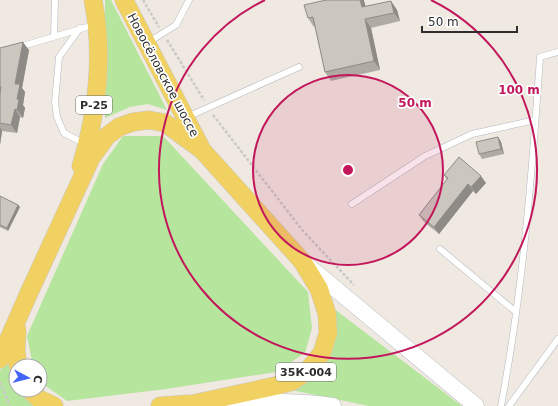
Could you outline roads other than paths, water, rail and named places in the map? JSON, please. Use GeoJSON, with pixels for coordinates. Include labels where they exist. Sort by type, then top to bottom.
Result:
{"type":"FeatureCollection","features":[{"type":"Feature","properties":{"kind":"main road","name":"Р-25"},"geometry":{"type":"LineString","coordinates":[[68,207],[87,145],[94,107],[98,66],[98,24],[93,0]]}},
{"type":"Feature","properties":{"kind":"main road","name":"Новосёловское шоссе"},"geometry":{"type":"LineString","coordinates":[[124,0],[202,150]]}},
{"type":"Feature","properties":{"kind":"main road","name":"35К-004"},"geometry":{"type":"LineString","coordinates":[[0,359],[91,158],[107,136],[119,127],[133,122],[149,120],[165,124],[202,150],[302,261],[319,289],[327,314],[328,333],[322,353],[308,370],[293,381],[185,405],[160,406]]}},
{"type":"Feature","properties":{"kind":"main road"},"geometry":{"type":"LineString","coordinates":[[302,261],[476,406]]}},
{"type":"Feature","properties":{"kind":"main road","name":"35К-004"},"geometry":{"type":"LineString","coordinates":[[18,358],[17,332],[28,295]]}},
{"type":"Feature","properties":{"kind":"main road"},"geometry":{"type":"LineString","coordinates":[[38,398],[54,406]]}},
{"type":"Feature","properties":{"kind":"main road"},"geometry":{"type":"LineString","coordinates":[[185,405],[282,402],[318,403],[333,406]]}},
{"type":"Feature","properties":{"kind":"lane"},"geometry":{"type":"LineString","coordinates":[[54,36],[55,0]]}},
{"type":"Feature","properties":{"kind":"lane"},"geometry":{"type":"LineString","coordinates":[[146,44],[176,25],[190,0]]}},
{"type":"Feature","properties":{"kind":"lane"},"geometry":{"type":"LineString","coordinates":[[14,48],[98,24]]}},
{"type":"Feature","properties":{"kind":"lane"},"geometry":{"type":"LineString","coordinates":[[80,28],[59,56],[55,102],[57,117],[64,133],[87,145]]}},
{"type":"Feature","properties":{"kind":"lane"},"geometry":{"type":"LineString","coordinates":[[501,406],[512,350],[531,181],[540,57],[558,52]]}},
{"type":"Feature","properties":{"kind":"lane"},"geometry":{"type":"LineString","coordinates":[[185,118],[298,67]]}},
{"type":"Feature","properties":{"kind":"lane"},"geometry":{"type":"LineString","coordinates":[[352,204],[425,156],[472,134],[536,120]]}},
{"type":"Feature","properties":{"kind":"lane"},"geometry":{"type":"LineString","coordinates":[[440,249],[516,312]]}},
{"type":"Feature","properties":{"kind":"lane"},"geometry":{"type":"LineString","coordinates":[[509,406],[558,338]]}}]}
